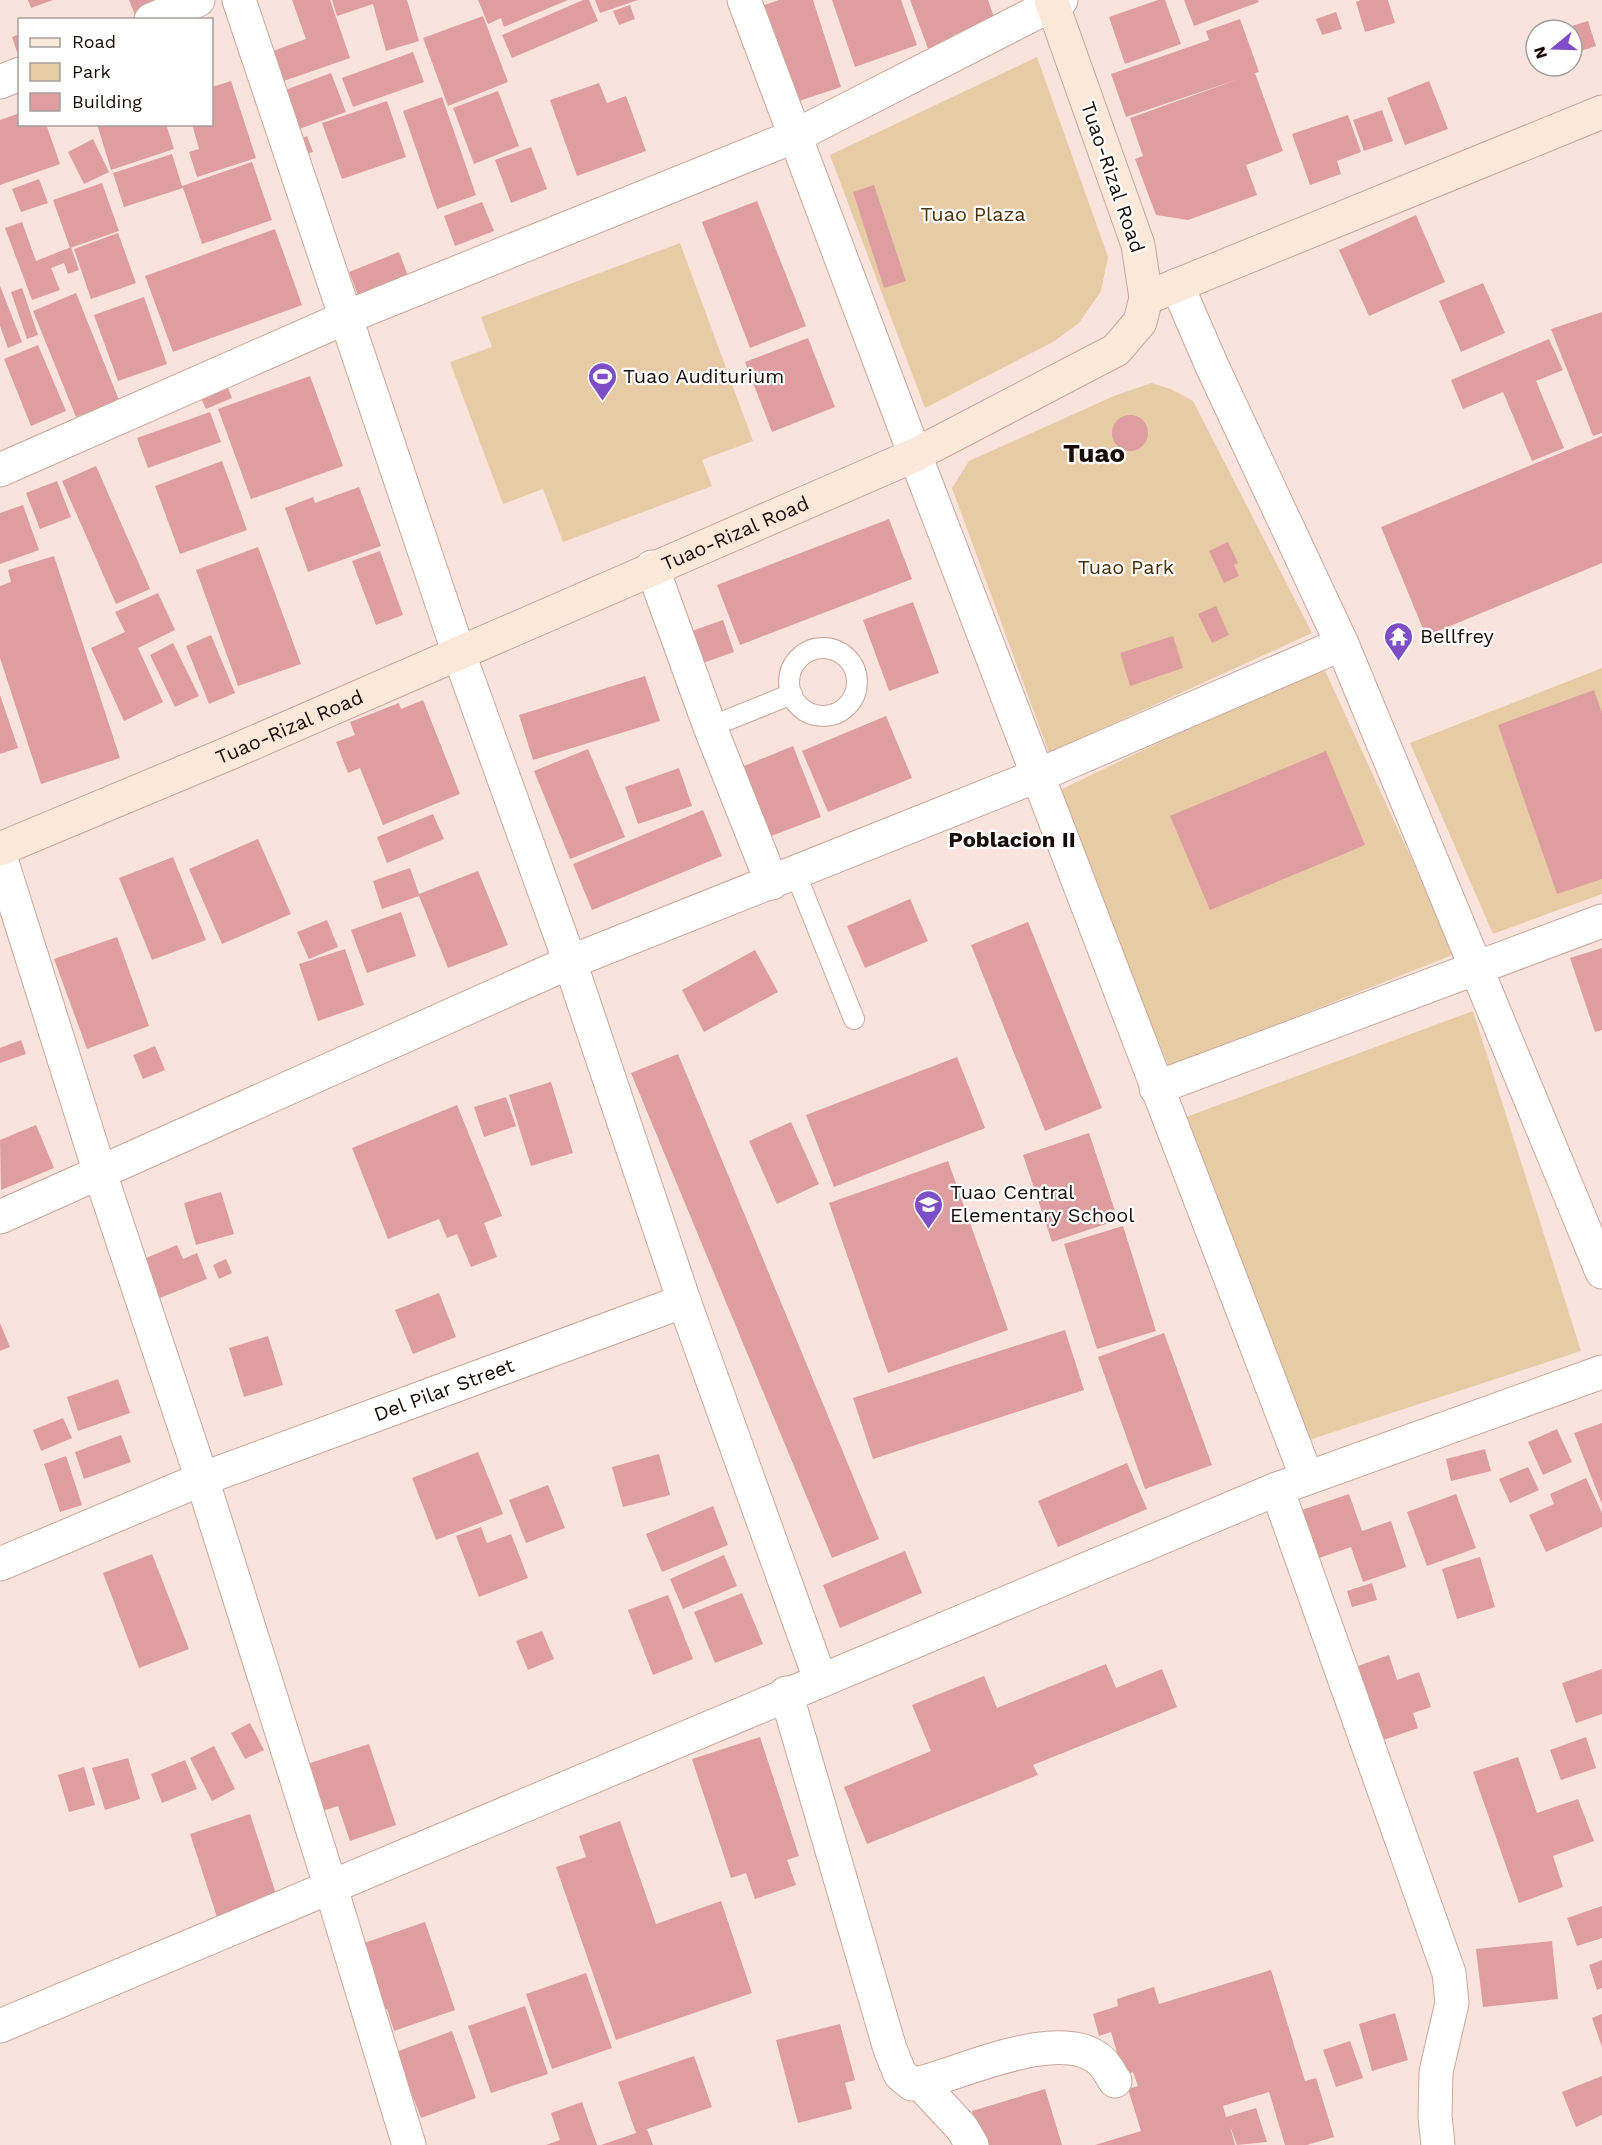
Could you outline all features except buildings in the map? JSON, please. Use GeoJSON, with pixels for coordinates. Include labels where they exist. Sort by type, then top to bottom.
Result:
{"type":"FeatureCollection","features":[{"type":"Feature","properties":{"kind":"main road","name":"Tuao-Rizal Road"},"geometry":{"type":"LineString","coordinates":[[0,849],[459,654],[652,567],[915,455],[1116,350],[1140,322],[1146,297],[1138,245],[1055,1]]}},
{"type":"Feature","properties":{"kind":"main road"},"geometry":{"type":"LineString","coordinates":[[1146,297],[1602,112]]}},
{"type":"Feature","properties":{"kind":"street"},"geometry":{"type":"LineString","coordinates":[[156,18],[198,0]]}},
{"type":"Feature","properties":{"kind":"street"},"geometry":{"type":"LineString","coordinates":[[239,0],[459,654],[570,962],[684,1301],[820,1679]]}},
{"type":"Feature","properties":{"kind":"street"},"geometry":{"type":"LineString","coordinates":[[744,0],[1156,1088],[1292,1484],[1449,1973],[1452,2003],[1436,2072],[1435,2116],[1438,2145]]}},
{"type":"Feature","properties":{"kind":"street"},"geometry":{"type":"LineString","coordinates":[[0,470],[347,316],[795,136],[1055,1]]}},
{"type":"Feature","properties":{"kind":"street"},"geometry":{"type":"LineString","coordinates":[[0,82],[18,75]]}},
{"type":"Feature","properties":{"kind":"street"},"geometry":{"type":"LineString","coordinates":[[1177,285],[1217,377],[1342,644],[1479,969],[1602,1272]]}},
{"type":"Feature","properties":{"kind":"street"},"geometry":{"type":"LineString","coordinates":[[652,567],[710,728],[783,877]]}},
{"type":"Feature","properties":{"kind":"street"},"geometry":{"type":"LineString","coordinates":[[0,1217],[570,962],[1039,775],[1342,644]]}},
{"type":"Feature","properties":{"kind":"street"},"geometry":{"type":"LineString","coordinates":[[0,856],[100,1173],[202,1479],[332,1888],[409,2145]]}},
{"type":"Feature","properties":{"kind":"street"},"geometry":{"type":"LineString","coordinates":[[1156,1088],[1479,969],[1602,921]]}},
{"type":"Feature","properties":{"kind":"street","name":"Del Pilar Street"},"geometry":{"type":"LineString","coordinates":[[0,1564],[202,1479],[684,1301]]}},
{"type":"Feature","properties":{"kind":"street"},"geometry":{"type":"LineString","coordinates":[[0,2026],[332,1888],[786,1693],[1292,1484],[1602,1372]]}},
{"type":"Feature","properties":{"kind":"street"},"geometry":{"type":"LineString","coordinates":[[786,1693],[895,2065],[905,2080],[912,2084],[920,2083],[1014,2053],[1044,2048],[1081,2050],[1101,2061],[1115,2081]]}},
{"type":"Feature","properties":{"kind":"street"},"geometry":{"type":"LineString","coordinates":[[920,2083],[962,2128],[972,2145]]}},
{"type":"Feature","properties":{"kind":"lane"},"geometry":{"type":"LineString","coordinates":[[710,728],[792,694]]}},
{"type":"Feature","properties":{"kind":"lane"},"geometry":{"type":"LineString","coordinates":[[783,877],[854,1019]]}},
{"type":"Feature","properties":{"kind":"green space","name":"Tuao Plaza"},"geometry":{"type":"Polygon","coordinates":[[[1037,57],[1108,257],[1101,291],[1079,323],[1053,342],[925,408],[830,155],[1037,57]]]}},
{"type":"Feature","properties":{"kind":"green space","name":"Tuao Auditurium"},"geometry":{"type":"Polygon","coordinates":[[[680,243],[753,441],[702,460],[712,486],[563,542],[543,489],[503,504],[450,362],[492,347],[481,317],[680,243]]]}},
{"type":"Feature","properties":{"kind":"green space","name":"Tuao Park"},"geometry":{"type":"Polygon","coordinates":[[[1151,383],[1171,389],[1193,401],[1312,633],[1049,753],[952,488],[969,461],[1114,396],[1151,383]]]}},
{"type":"Feature","properties":{"kind":"green space"},"geometry":{"type":"Polygon","coordinates":[[[1322,664],[1455,954],[1169,1067],[1056,792],[1322,664]]]}},
{"type":"Feature","properties":{"kind":"green space"},"geometry":{"type":"Polygon","coordinates":[[[1602,668],[1602,894],[1493,934],[1410,743],[1602,668]]]}},
{"type":"Feature","properties":{"kind":"green space"},"geometry":{"type":"Polygon","coordinates":[[[1473,1011],[1581,1351],[1309,1440],[1186,1117],[1473,1011]]]}},
{"type":"Feature","properties":{"kind":"place","name":"Tuao Auditurium"},"geometry":{"type":"Point","coordinates":[602,402]}},
{"type":"Feature","properties":{"kind":"place","name":"Bellfrey"},"geometry":{"type":"Point","coordinates":[1399,662]}},
{"type":"Feature","properties":{"kind":"place","name":"Tuao Central Elementary School"},"geometry":{"type":"Point","coordinates":[929,1230]}},
{"type":"Feature","properties":{"kind":"district","name":"Tuao"},"geometry":{"type":"Point","coordinates":[1094,453]}},
{"type":"Feature","properties":{"kind":"district","name":"Poblacion II"},"geometry":{"type":"Point","coordinates":[1012,839]}}]}
